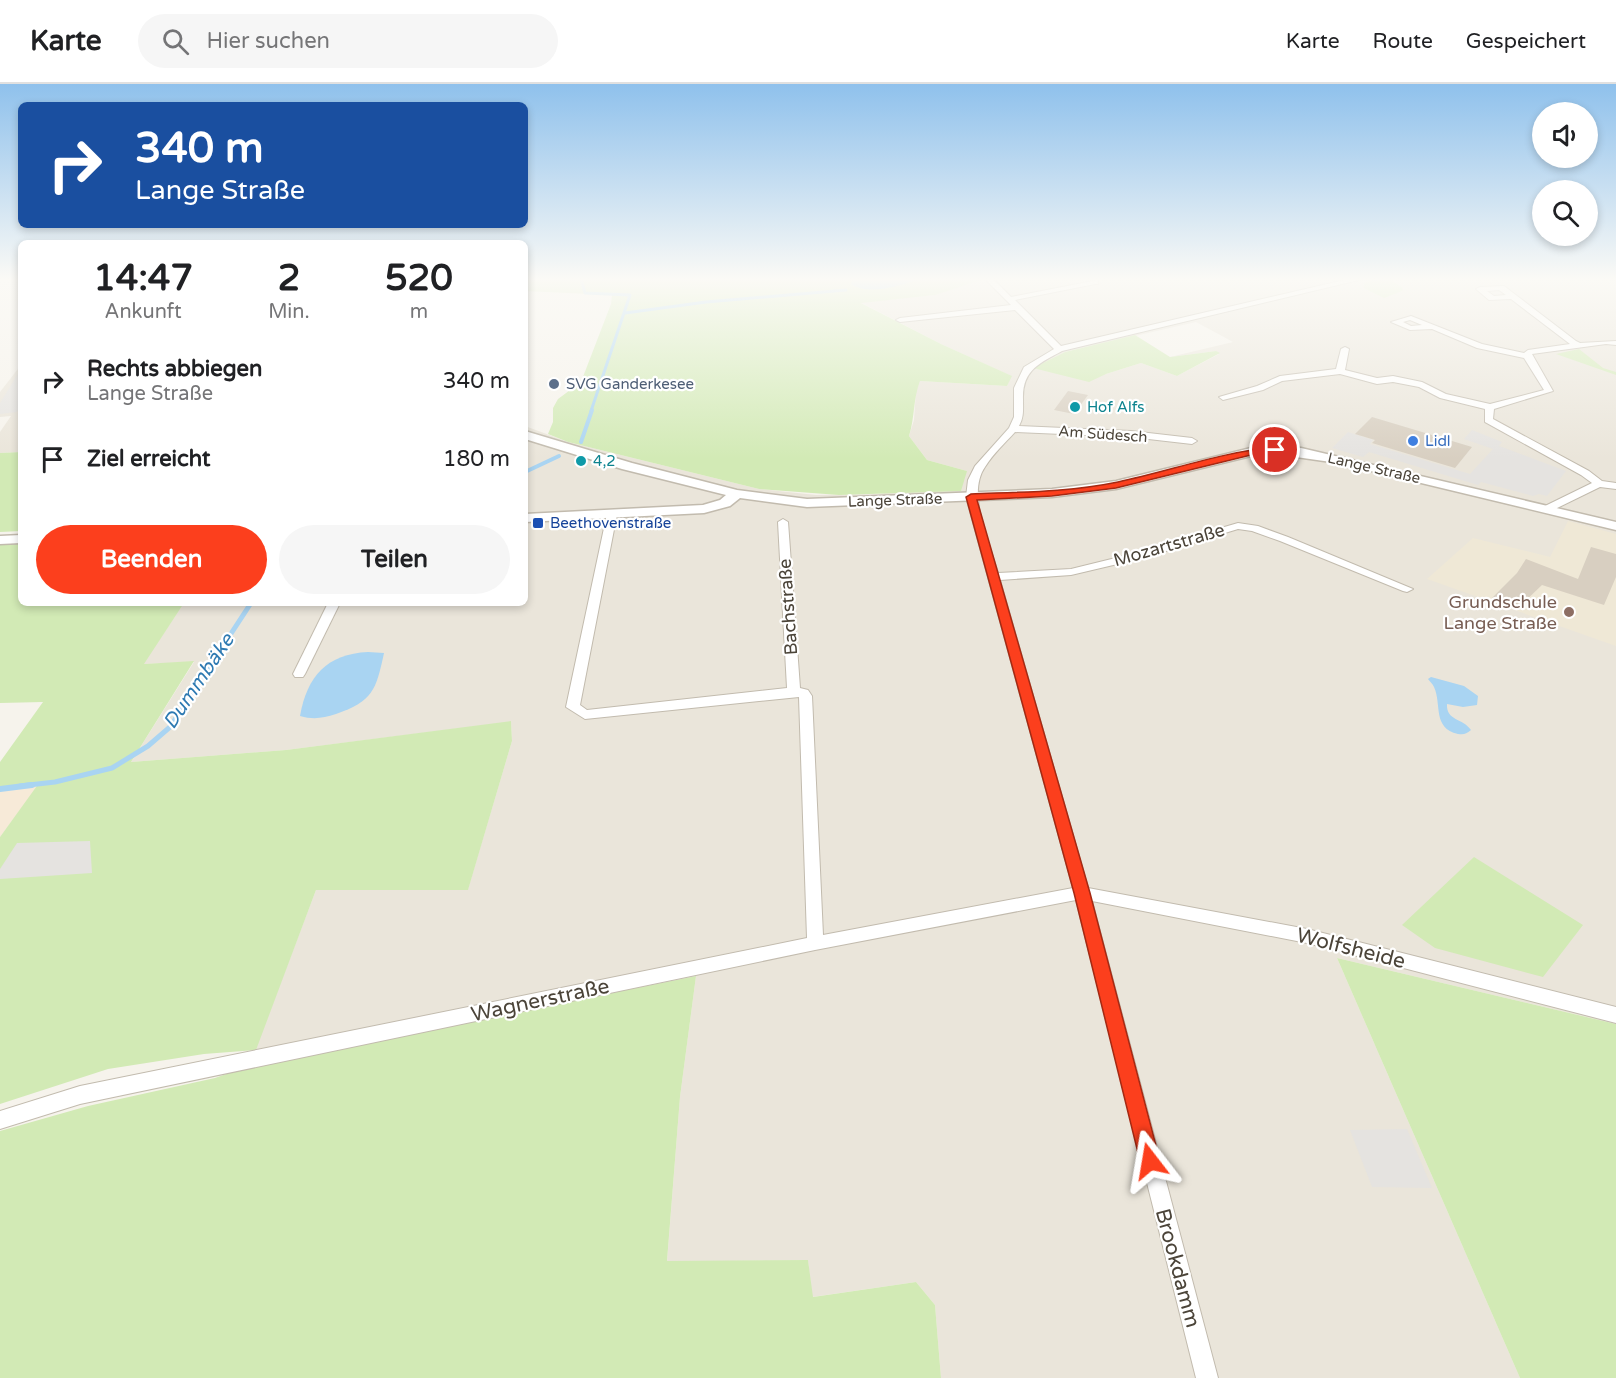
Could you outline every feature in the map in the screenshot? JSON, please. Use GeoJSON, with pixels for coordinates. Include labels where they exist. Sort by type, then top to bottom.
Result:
{"type":"FeatureCollection","features":[{"type":"Feature","properties":{"kind":"street"},"geometry":{"type":"LineString","coordinates":[[1049,338],[1059,349]]}},
{"type":"Feature","properties":{"kind":"street"},"geometry":{"type":"LineString","coordinates":[[971,497],[973,480],[980,466],[1012,429],[1019,417],[1018,388],[1028,367],[1059,349],[1105,338]]}},
{"type":"Feature","properties":{"kind":"street"},"geometry":{"type":"LineString","coordinates":[[1223,397],[1260,388],[1280,378],[1340,371],[1377,381],[1393,379],[1422,385],[1443,396],[1490,407],[1549,391],[1527,356],[1480,346],[1461,338]]}},
{"type":"Feature","properties":{"kind":"street"},"geometry":{"type":"LineString","coordinates":[[1569,338],[1578,345]]}},
{"type":"Feature","properties":{"kind":"street"},"geometry":{"type":"LineString","coordinates":[[1527,356],[1528,352],[1578,345],[1616,343]]}},
{"type":"Feature","properties":{"kind":"street"},"geometry":{"type":"LineString","coordinates":[[1340,371],[1345,349]]}},
{"type":"Feature","properties":{"kind":"street"},"geometry":{"type":"LineString","coordinates":[[1490,407],[1488,420],[1584,473],[1599,484],[1616,486]]}},
{"type":"Feature","properties":{"kind":"street","name":"Am Südesch"},"geometry":{"type":"LineString","coordinates":[[1012,429],[1131,434],[1192,441]]}},
{"type":"Feature","properties":{"kind":"street","name":"Lange Straße"},"geometry":{"type":"LineString","coordinates":[[528,436],[627,466],[737,494],[807,503],[1052,493],[1116,485],[1251,452],[1275,450],[1301,452],[1616,526]]}},
{"type":"Feature","properties":{"kind":"street"},"geometry":{"type":"LineString","coordinates":[[1547,509],[1599,484]]}},
{"type":"Feature","properties":{"kind":"street"},"geometry":{"type":"LineString","coordinates":[[528,518],[704,509],[725,503],[737,494]]}},
{"type":"Feature","properties":{"kind":"street","name":"Brookdamm"},"geometry":{"type":"LineString","coordinates":[[971,497],[1082,893],[1207,1378]]}},
{"type":"Feature","properties":{"kind":"street"},"geometry":{"type":"LineString","coordinates":[[612,514],[573,707],[585,715],[794,692],[802,693],[805,696],[815,943]]}},
{"type":"Feature","properties":{"kind":"street","name":"Bachstraße"},"geometry":{"type":"LineString","coordinates":[[783,522],[794,692]]}},
{"type":"Feature","properties":{"kind":"street","name":"Mozartstraße"},"geometry":{"type":"LineString","coordinates":[[992,577],[1071,572],[1139,556],[1238,526],[1254,528],[1274,535],[1407,589]]}},
{"type":"Feature","properties":{"kind":"street"},"geometry":{"type":"LineString","coordinates":[[0,540],[18,539]]}},
{"type":"Feature","properties":{"kind":"street"},"geometry":{"type":"LineString","coordinates":[[299,674],[333,606]]}},
{"type":"Feature","properties":{"kind":"street","name":"Wagnerstraße"},"geometry":{"type":"LineString","coordinates":[[0,1120],[80,1095],[815,943],[1082,893]]}},
{"type":"Feature","properties":{"kind":"street","name":"Wolfsheide"},"geometry":{"type":"LineString","coordinates":[[1082,893],[1307,936],[1616,1015]]}},
{"type":"Feature","properties":{"kind":"shaded area"},"geometry":{"type":"Polygon","coordinates":[[[930,338],[1124,338],[1065,352],[1034,368],[1106,374],[1141,363],[1177,376],[1219,354],[1216,351],[1170,357],[1233,342],[1226,338],[1616,338],[1616,1024],[1337,958],[1520,1378],[941,1378],[935,1305],[916,1282],[812,1297],[808,1260],[667,1262],[680,1097],[696,976],[249,1066],[316,890],[468,889],[512,741],[511,722],[286,750],[131,762],[194,662],[143,664],[182,606],[528,606],[528,427],[568,442],[759,489],[816,495],[881,494],[967,471],[927,460],[909,436],[914,420],[916,391],[920,381],[1007,386],[1011,376],[930,338]]]}},
{"type":"Feature","properties":{"kind":"shaded area"},"geometry":{"type":"Polygon","coordinates":[[[18,369],[18,452],[0,453],[0,432],[11,416],[0,417],[0,392],[18,369]]]}},
{"type":"Feature","properties":{"kind":"shaded area"},"geometry":{"type":"Polygon","coordinates":[[[18,374],[17,412],[0,414],[0,403],[18,374]]]}},
{"type":"Feature","properties":{"kind":"shaded area"},"geometry":{"type":"Polygon","coordinates":[[[1472,430],[1502,442],[1499,446],[1566,471],[1547,496],[1539,494],[1533,496],[1481,482],[1478,485],[1369,452],[1363,457],[1332,448],[1348,432],[1373,440],[1370,444],[1470,474],[1493,449],[1464,439],[1472,430]]]}},
{"type":"Feature","properties":{"kind":"shaded area","name":"Grundschule Lange Straße"},"geometry":{"type":"Polygon","coordinates":[[[1568,521],[1616,534],[1616,646],[1427,579],[1473,538],[1550,557],[1568,521]]]}},
{"type":"Feature","properties":{"kind":"shaded area"},"geometry":{"type":"Polygon","coordinates":[[[40,783],[0,837],[0,787],[40,783]]]}},
{"type":"Feature","properties":{"kind":"shaded area"},"geometry":{"type":"Polygon","coordinates":[[[90,841],[92,873],[0,879],[0,869],[17,843],[90,841]]]}},
{"type":"Feature","properties":{"kind":"shaded area"},"geometry":{"type":"Polygon","coordinates":[[[1407,1129],[1432,1188],[1372,1187],[1350,1130],[1407,1129]]]}},
{"type":"Feature","properties":{"kind":"green space"},"geometry":{"type":"Polygon","coordinates":[[[598,338],[930,338],[1012,376],[1007,386],[920,381],[909,436],[927,460],[967,471],[961,491],[839,495],[759,489],[568,442],[548,434],[553,422],[553,408],[558,399],[581,382],[598,338]]]}},
{"type":"Feature","properties":{"kind":"green space"},"geometry":{"type":"Polygon","coordinates":[[[1121,338],[1140,338],[1170,357],[1216,351],[1220,353],[1177,376],[1141,363],[1089,382],[1033,368],[1065,352],[1121,338]]]}},
{"type":"Feature","properties":{"kind":"green space"},"geometry":{"type":"Polygon","coordinates":[[[1579,349],[1603,368],[1616,372],[1616,375],[1556,354],[1579,349]]]}},
{"type":"Feature","properties":{"kind":"green space"},"geometry":{"type":"Polygon","coordinates":[[[18,452],[18,531],[0,532],[0,453],[18,452]]]}},
{"type":"Feature","properties":{"kind":"green space"},"geometry":{"type":"Polygon","coordinates":[[[18,544],[18,606],[182,606],[144,664],[194,661],[131,762],[286,750],[511,721],[512,741],[468,890],[316,890],[256,1050],[204,1054],[108,1069],[0,1104],[0,837],[39,783],[0,787],[0,762],[43,702],[0,703],[0,545],[18,544]]]}},
{"type":"Feature","properties":{"kind":"green space"},"geometry":{"type":"Polygon","coordinates":[[[1474,857],[1583,925],[1543,977],[1435,948],[1402,925],[1474,857]]]}},
{"type":"Feature","properties":{"kind":"green space"},"geometry":{"type":"Polygon","coordinates":[[[1337,958],[1616,1024],[1616,1378],[1520,1378],[1337,958]]]}},
{"type":"Feature","properties":{"kind":"green space"},"geometry":{"type":"Polygon","coordinates":[[[696,976],[680,1097],[667,1261],[808,1260],[813,1297],[916,1282],[935,1305],[941,1378],[0,1378],[0,1131],[88,1106],[215,1078],[249,1066],[696,976]]]}},
{"type":"Feature","properties":{"kind":"water"},"geometry":{"type":"Polygon","coordinates":[[[368,652],[384,653],[375,685],[365,699],[348,709],[331,715],[314,718],[300,716],[308,689],[321,670],[341,657],[368,652]]]}},
{"type":"Feature","properties":{"kind":"water"},"geometry":{"type":"Polygon","coordinates":[[[1431,677],[1464,686],[1478,696],[1477,705],[1463,707],[1447,704],[1449,714],[1471,730],[1458,734],[1444,727],[1439,715],[1434,687],[1428,679],[1431,677]]]}},
{"type":"Feature","properties":{"kind":"building"},"geometry":{"type":"Polygon","coordinates":[[[1068,391],[1088,395],[1074,414],[1054,410],[1068,391]]]}},
{"type":"Feature","properties":{"kind":"building","name":"Lidl"},"geometry":{"type":"Polygon","coordinates":[[[1372,417],[1472,447],[1455,468],[1372,443],[1375,440],[1355,434],[1372,417]]]}},
{"type":"Feature","properties":{"kind":"building","name":"Grundschule Lange Straße"},"geometry":{"type":"Polygon","coordinates":[[[1591,547],[1616,554],[1616,577],[1604,605],[1542,585],[1518,608],[1492,598],[1517,573],[1526,559],[1578,579],[1591,547]]]}},
{"type":"Feature","properties":{"kind":"waterway","name":"Dummbäke"},"geometry":{"type":"LineString","coordinates":[[591,411],[615,338]]}},
{"type":"Feature","properties":{"kind":"waterway","name":"Dummbäke"},"geometry":{"type":"LineString","coordinates":[[581,442],[592,410]]}},
{"type":"Feature","properties":{"kind":"waterway","name":"Dummbäke"},"geometry":{"type":"LineString","coordinates":[[528,471],[559,456]]}},
{"type":"Feature","properties":{"kind":"waterway","name":"Dummbäke"},"geometry":{"type":"LineString","coordinates":[[20,786],[55,782],[112,768],[148,746],[170,727],[249,606]]}},
{"type":"Feature","properties":{"kind":"waterway","name":"Dummbäke"},"geometry":{"type":"LineString","coordinates":[[0,789],[32,785]]}},
{"type":"Feature","properties":{"kind":"place","name":"SVG Ganderkesee"},"geometry":{"type":"Point","coordinates":[554,384]}},
{"type":"Feature","properties":{"kind":"place","name":"Hof Alfs"},"geometry":{"type":"Point","coordinates":[1075,407]}},
{"type":"Feature","properties":{"kind":"place","name":"Lidl"},"geometry":{"type":"Point","coordinates":[1413,441]}},
{"type":"Feature","properties":{"kind":"place","name":"4,2"},"geometry":{"type":"Point","coordinates":[581,461]}},
{"type":"Feature","properties":{"kind":"place","name":"Beethovenstraße"},"geometry":{"type":"Point","coordinates":[538,523]}},
{"type":"Feature","properties":{"kind":"place","name":"Grundschule Lange Straße"},"geometry":{"type":"Point","coordinates":[1569,612]}},
{"type":"Feature","properties":{"kind":"route"},"geometry":{"type":"LineString","coordinates":[[1150,1161],[1082,893],[971,497],[1052,493],[1116,485],[1251,452],[1275,450]]}}]}
